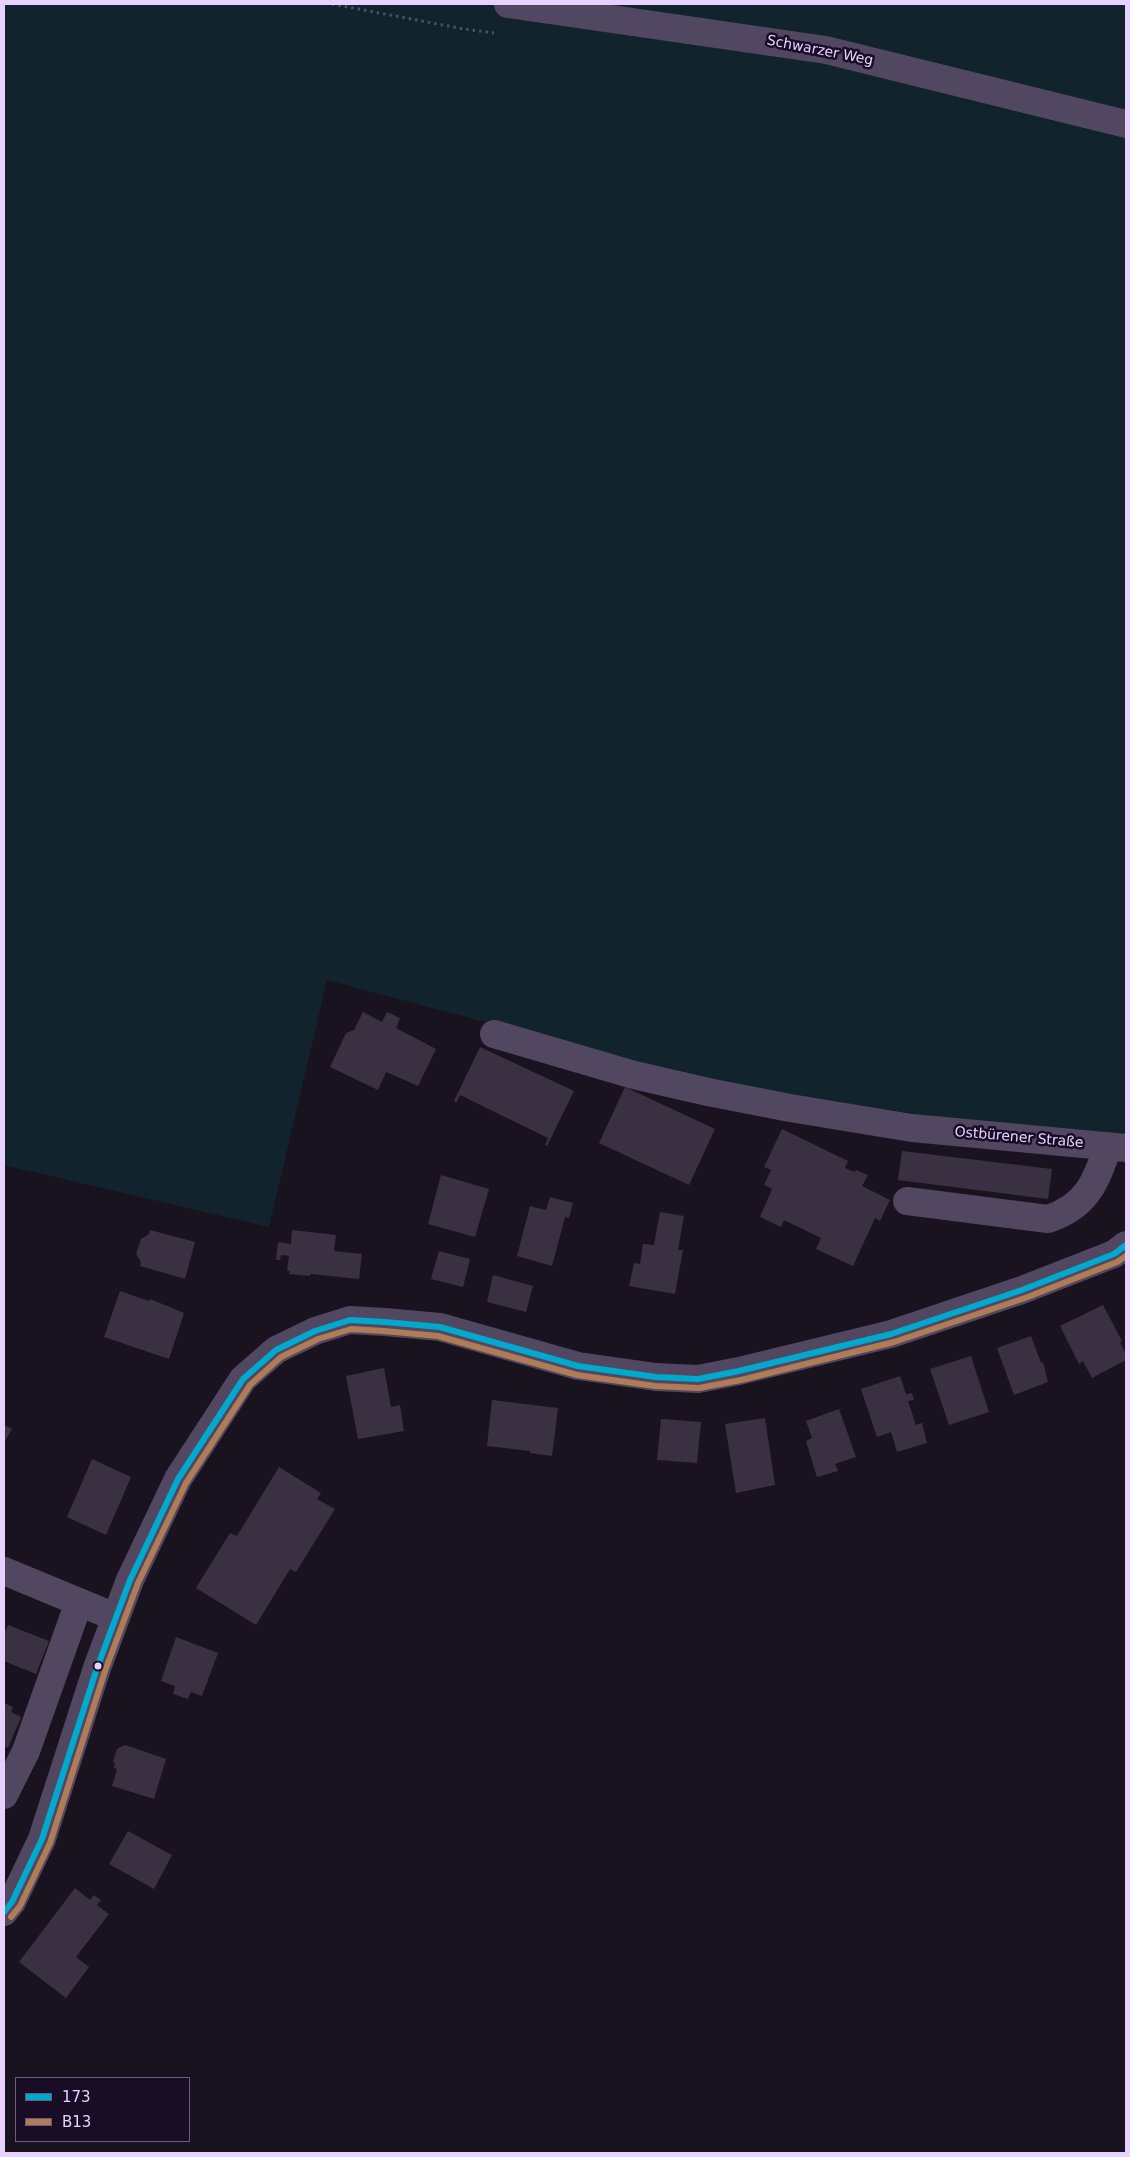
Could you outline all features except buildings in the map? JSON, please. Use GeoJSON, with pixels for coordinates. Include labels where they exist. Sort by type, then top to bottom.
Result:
{"type":"FeatureCollection","features":[{"type":"Feature","properties":{"kind":"street","name":"Schwarzer Weg"},"geometry":{"type":"LineString","coordinates":[[508,4],[826,50],[1126,124]]}},
{"type":"Feature","properties":{"kind":"street","name":"Ostbürener Straße"},"geometry":{"type":"LineString","coordinates":[[494,1034],[634,1075],[708,1092],[912,1128],[1117,1147]]}},
{"type":"Feature","properties":{"kind":"street"},"geometry":{"type":"LineString","coordinates":[[907,1201],[1048,1219],[1064,1213],[1084,1196],[1117,1147]]}},
{"type":"Feature","properties":{"kind":"street"},"geometry":{"type":"LineString","coordinates":[[4,1912],[12,1902],[42,1839],[115,1617],[130,1580],[178,1480],[243,1380],[276,1350],[315,1331],[350,1320],[440,1327],[578,1366],[656,1377],[698,1379],[739,1372],[891,1334],[1022,1290],[1114,1254],[1126,1245]]}},
{"type":"Feature","properties":{"kind":"street"},"geometry":{"type":"LineString","coordinates":[[4,1571],[115,1617]]}},
{"type":"Feature","properties":{"kind":"street"},"geometry":{"type":"LineString","coordinates":[[4,1795],[26,1751],[79,1602]]}},
{"type":"Feature","properties":{"kind":"path"},"geometry":{"type":"LineString","coordinates":[[332,4],[500,34]]}},
{"type":"Feature","properties":{"kind":"shaded area"},"geometry":{"type":"Polygon","coordinates":[[[4,4],[1126,4],[1126,1134],[937,1117],[718,1084],[327,980],[269,1227],[4,1165],[4,4]]]}},
{"type":"Feature","properties":{"kind":"transit line","name":"173"},"geometry":{"type":"LineString","coordinates":[[4,1912],[12,1902],[42,1839],[97,1668],[130,1580],[178,1479],[243,1379],[276,1350],[315,1331],[350,1320],[385,1322],[440,1327],[578,1366],[656,1377],[698,1379],[739,1371],[891,1334],[1022,1290],[1114,1254],[1126,1245]]}},
{"type":"Feature","properties":{"kind":"transit line","name":"B13"},"geometry":{"type":"LineString","coordinates":[[11,1917],[20,1906],[50,1843],[105,1671],[138,1583],[186,1483],[250,1385],[281,1357],[318,1339],[351,1329],[384,1331],[438,1336],[577,1375],[655,1386],[699,1388],[741,1380],[894,1342],[1025,1298],[1117,1262],[1126,1256]]}}]}
